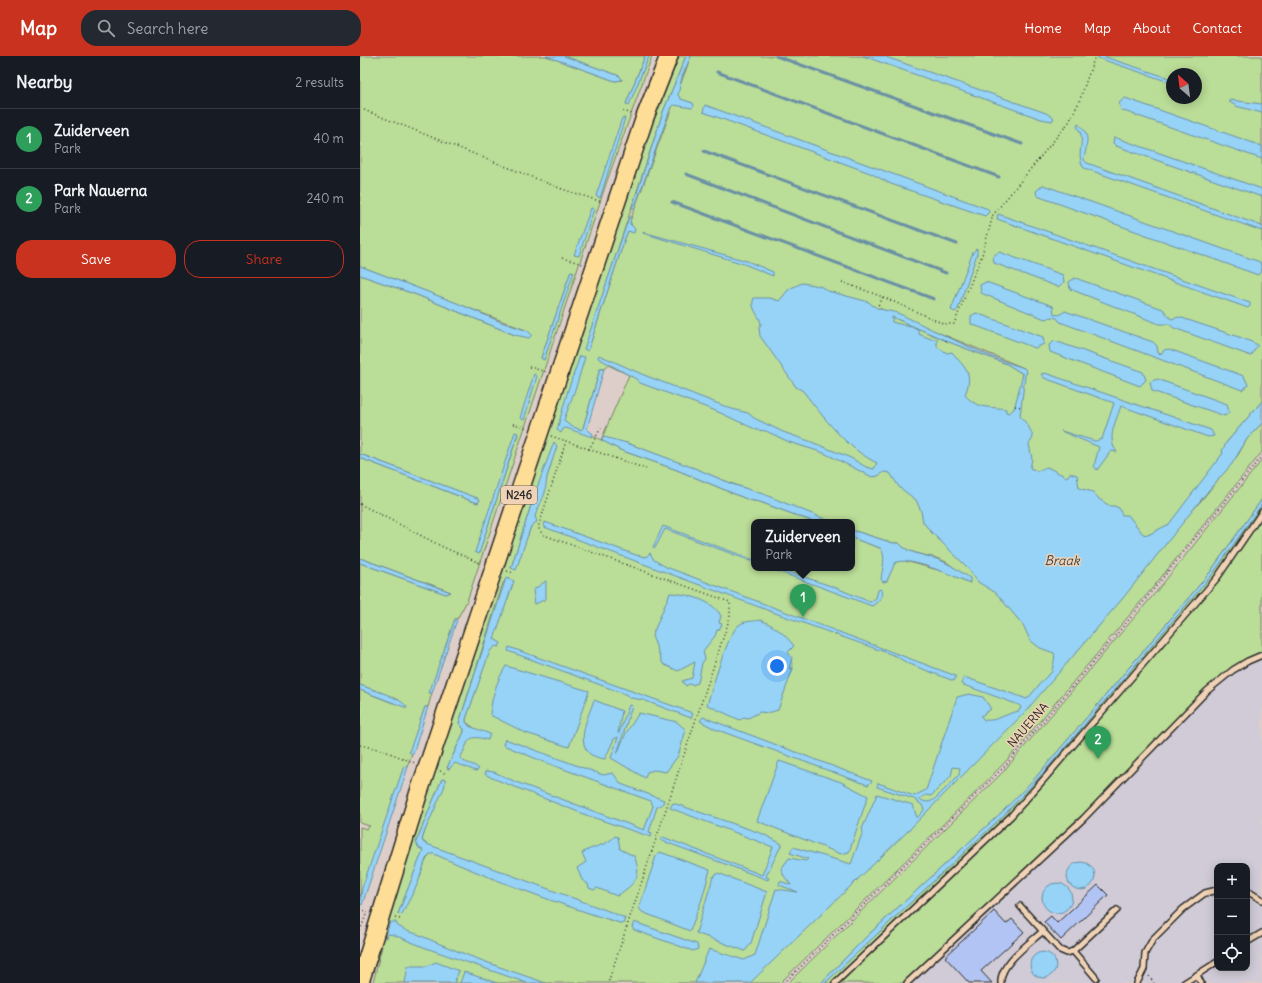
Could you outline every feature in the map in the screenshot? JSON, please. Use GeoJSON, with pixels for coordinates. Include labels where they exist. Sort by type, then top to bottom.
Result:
{"type":"FeatureCollection","features":[{"type":"Feature","properties":{"kind":"main road","name":"N246"},"geometry":{"type":"LineString","coordinates":[[360,982],[373,936],[418,795],[560,376],[645,117],[669,56]]}},
{"type":"Feature","properties":{"kind":"main road","name":"N246"},"geometry":{"type":"LineString","coordinates":[[360,964],[373,936]]}},
{"type":"Feature","properties":{"kind":"lane"},"geometry":{"type":"LineString","coordinates":[[835,983],[1010,816],[1045,778],[1217,578],[1262,512]]}},
{"type":"Feature","properties":{"kind":"lane"},"geometry":{"type":"LineString","coordinates":[[907,983],[1083,819],[1207,691],[1243,664],[1262,655]]}},
{"type":"Feature","properties":{"kind":"lane"},"geometry":{"type":"LineString","coordinates":[[1137,983],[1144,970],[1145,953],[1153,939],[1183,909],[1205,893],[1214,891]]}},
{"type":"Feature","properties":{"kind":"lane"},"geometry":{"type":"LineString","coordinates":[[1250,892],[1262,900]]}},
{"type":"Feature","properties":{"kind":"lane"},"geometry":{"type":"LineString","coordinates":[[1020,906],[1060,950],[1067,953],[1073,951],[1117,910]]}},
{"type":"Feature","properties":{"kind":"lane"},"geometry":{"type":"LineString","coordinates":[[1001,983],[1001,975],[1006,966],[1043,931]]}},
{"type":"Feature","properties":{"kind":"lane"},"geometry":{"type":"LineString","coordinates":[[1250,940],[1262,933]]}},
{"type":"Feature","properties":{"kind":"lane"},"geometry":{"type":"LineString","coordinates":[[1073,951],[1096,978]]}},
{"type":"Feature","properties":{"kind":"lane"},"geometry":{"type":"LineString","coordinates":[[1184,983],[1214,964]]}},
{"type":"Feature","properties":{"kind":"lane"},"geometry":{"type":"LineString","coordinates":[[1197,975],[1201,983]]}},
{"type":"Feature","properties":{"kind":"path"},"geometry":{"type":"LineString","coordinates":[[842,282],[883,296],[944,324],[954,324],[982,255],[992,215],[1069,122],[1079,102],[1095,56]]}},
{"type":"Feature","properties":{"kind":"path"},"geometry":{"type":"LineString","coordinates":[[364,110],[594,200]]}},
{"type":"Feature","properties":{"kind":"path"},"geometry":{"type":"LineString","coordinates":[[562,258],[595,267]]}},
{"type":"Feature","properties":{"kind":"path"},"geometry":{"type":"LineString","coordinates":[[877,307],[883,296]]}},
{"type":"Feature","properties":{"kind":"path"},"geometry":{"type":"LineString","coordinates":[[946,341],[948,337]]}},
{"type":"Feature","properties":{"kind":"path"},"geometry":{"type":"LineString","coordinates":[[530,367],[560,376]]}},
{"type":"Feature","properties":{"kind":"path"},"geometry":{"type":"LineString","coordinates":[[1015,406],[1022,408]]}},
{"type":"Feature","properties":{"kind":"path"},"geometry":{"type":"LineString","coordinates":[[589,449],[601,428]]}},
{"type":"Feature","properties":{"kind":"path"},"geometry":{"type":"LineString","coordinates":[[555,437],[646,469]]}},
{"type":"Feature","properties":{"kind":"path"},"geometry":{"type":"LineString","coordinates":[[566,441],[539,525],[539,530],[544,535],[730,602],[730,617],[608,983]]}},
{"type":"Feature","properties":{"kind":"path","name":"NAUERNA"},"geometry":{"type":"LineString","coordinates":[[784,983],[1000,771],[1122,628],[1262,456]]}},
{"type":"Feature","properties":{"kind":"path"},"geometry":{"type":"LineString","coordinates":[[360,504],[443,547],[495,569],[514,573]]}},
{"type":"Feature","properties":{"kind":"path"},"geometry":{"type":"LineString","coordinates":[[360,745],[382,750]]}},
{"type":"Feature","properties":{"kind":"shaded area"},"geometry":{"type":"Polygon","coordinates":[[[1262,623],[1262,983],[905,983],[1207,688],[1224,673],[1244,660],[1262,623]]]}},
{"type":"Feature","properties":{"kind":"green space"},"geometry":{"type":"Polygon","coordinates":[[[360,56],[546,56],[615,81],[622,80],[619,76],[564,56],[645,56],[626,104],[637,85],[649,56],[652,56],[607,181],[467,601],[457,619],[455,619],[430,692],[432,693],[428,707],[425,707],[410,752],[412,753],[407,767],[404,767],[360,897],[360,827],[366,829],[370,826],[360,823],[360,690],[393,703],[399,700],[360,685],[360,563],[446,594],[451,592],[360,558],[360,458],[469,500],[478,503],[479,499],[360,454],[360,275],[417,295],[515,335],[528,331],[360,266],[360,56]],[[571,271],[541,358],[544,360],[573,272],[571,271]],[[515,433],[476,552],[479,553],[518,434],[515,433]]]}},
{"type":"Feature","properties":{"kind":"green space"},"geometry":{"type":"Polygon","coordinates":[[[676,56],[686,56],[663,112],[585,349],[588,351],[625,238],[628,231],[634,232],[630,221],[691,56],[1262,56],[1262,401],[1226,443],[1223,453],[1213,468],[1173,520],[1166,527],[1148,535],[1159,551],[1163,547],[1166,539],[1200,502],[1238,455],[1247,439],[1262,423],[1262,452],[1155,585],[1008,759],[780,983],[373,983],[382,946],[369,983],[362,983],[627,191],[676,56]],[[879,308],[892,317],[949,342],[1007,364],[1023,374],[1022,378],[1027,372],[1024,368],[879,308]],[[608,365],[604,369],[600,369],[583,428],[581,430],[601,440],[629,375],[608,365]],[[602,440],[620,450],[677,470],[749,500],[760,502],[806,519],[751,519],[751,571],[855,571],[855,539],[880,548],[905,561],[945,572],[970,583],[949,564],[940,559],[915,553],[903,547],[899,543],[893,543],[855,531],[855,519],[824,519],[627,443],[602,440]],[[551,464],[534,496],[511,568],[528,535],[551,464]],[[507,578],[503,583],[459,723],[464,729],[464,732],[447,768],[449,769],[465,747],[474,728],[466,722],[466,719],[513,581],[507,578]],[[442,779],[416,842],[419,848],[424,849],[398,914],[432,849],[422,840],[442,779]]]}},
{"type":"Feature","properties":{"kind":"green space"},"geometry":{"type":"Polygon","coordinates":[[[1262,460],[1262,499],[1208,575],[1036,777],[1010,805],[866,937],[821,983],[788,983],[1002,773],[1156,592],[1262,460]]]}},
{"type":"Feature","properties":{"kind":"green space"},"geometry":{"type":"Polygon","coordinates":[[[1262,504],[1262,652],[1240,662],[1207,688],[1051,847],[905,983],[825,983],[1003,816],[1044,772],[1212,575],[1262,504]]]}},
{"type":"Feature","properties":{"kind":"water"},"geometry":{"type":"Polygon","coordinates":[[[546,56],[564,56],[620,76],[622,80],[615,81],[546,56]]]}},
{"type":"Feature","properties":{"kind":"water"},"geometry":{"type":"Polygon","coordinates":[[[645,56],[649,56],[629,105],[626,104],[645,56]]]}},
{"type":"Feature","properties":{"kind":"water"},"geometry":{"type":"Polygon","coordinates":[[[686,56],[691,56],[682,77],[678,95],[681,99],[693,103],[694,106],[692,108],[674,105],[671,107],[634,209],[632,208],[663,112],[686,56]]]}},
{"type":"Feature","properties":{"kind":"water"},"geometry":{"type":"Polygon","coordinates":[[[863,56],[883,56],[1046,113],[1054,118],[1052,121],[1041,119],[863,56]]]}},
{"type":"Feature","properties":{"kind":"water"},"geometry":{"type":"Polygon","coordinates":[[[1097,56],[1102,56],[1166,77],[1166,81],[1098,58],[1097,56]]]}},
{"type":"Feature","properties":{"kind":"water"},"geometry":{"type":"Polygon","coordinates":[[[1125,98],[1262,146],[1262,159],[1121,110],[1119,103],[1125,98]]]}},
{"type":"Feature","properties":{"kind":"water"},"geometry":{"type":"Polygon","coordinates":[[[1228,101],[1262,104],[1262,113],[1236,106],[1228,101]]]}},
{"type":"Feature","properties":{"kind":"water"},"geometry":{"type":"Polygon","coordinates":[[[705,105],[988,209],[989,212],[985,216],[891,184],[870,173],[703,112],[705,105]]]}},
{"type":"Feature","properties":{"kind":"water"},"geometry":{"type":"Polygon","coordinates":[[[622,118],[625,118],[600,198],[596,196],[622,118]]]}},
{"type":"Feature","properties":{"kind":"water"},"geometry":{"type":"Polygon","coordinates":[[[1078,124],[1087,136],[1084,160],[1087,163],[1262,226],[1262,231],[1084,168],[1080,157],[1081,136],[1077,127],[1078,124]]]}},
{"type":"Feature","properties":{"kind":"water"},"geometry":{"type":"Polygon","coordinates":[[[1114,137],[1262,189],[1262,197],[1116,146],[1113,143],[1114,137]]]}},
{"type":"Feature","properties":{"kind":"water"},"geometry":{"type":"Polygon","coordinates":[[[1043,185],[1260,262],[1262,270],[1258,275],[1037,196],[1036,191],[1043,185]]]}},
{"type":"Feature","properties":{"kind":"water"},"geometry":{"type":"Polygon","coordinates":[[[591,208],[594,209],[579,256],[574,255],[591,208]]]}},
{"type":"Feature","properties":{"kind":"water"},"geometry":{"type":"Polygon","coordinates":[[[998,214],[1250,303],[1250,306],[1248,308],[997,219],[998,214]]]}},
{"type":"Feature","properties":{"kind":"water"},"geometry":{"type":"Polygon","coordinates":[[[629,217],[631,217],[630,224],[635,229],[634,233],[628,231],[625,238],[588,351],[584,349],[629,217]]]}},
{"type":"Feature","properties":{"kind":"water"},"geometry":{"type":"Polygon","coordinates":[[[643,232],[747,261],[773,272],[773,276],[744,264],[643,232]]]}},
{"type":"Feature","properties":{"kind":"water"},"geometry":{"type":"Polygon","coordinates":[[[977,248],[977,254],[958,309],[955,312],[951,310],[973,252],[977,248]]]}},
{"type":"Feature","properties":{"kind":"water"},"geometry":{"type":"Polygon","coordinates":[[[999,252],[1063,275],[1064,282],[1058,287],[994,263],[993,256],[999,252]]]}},
{"type":"Feature","properties":{"kind":"water"},"geometry":{"type":"Polygon","coordinates":[[[360,266],[457,303],[501,322],[528,331],[532,335],[529,338],[515,335],[417,295],[360,275],[360,266]]]}},
{"type":"Feature","properties":{"kind":"water"},"geometry":{"type":"Polygon","coordinates":[[[571,271],[574,272],[544,360],[541,358],[571,271]]]}},
{"type":"Feature","properties":{"kind":"water"},"geometry":{"type":"Polygon","coordinates":[[[1075,278],[1163,309],[1171,319],[1179,317],[1245,339],[1258,345],[1251,356],[1174,328],[1169,324],[1159,324],[1070,289],[1069,282],[1075,278]]]}},
{"type":"Feature","properties":{"kind":"water"},"geometry":{"type":"Polygon","coordinates":[[[986,282],[1053,306],[1054,314],[1059,315],[1065,311],[1153,342],[1157,346],[1158,353],[1161,354],[1164,350],[1169,349],[1244,376],[1248,385],[1242,390],[1060,322],[1057,318],[1051,317],[1045,319],[981,293],[980,285],[986,282]]]}},
{"type":"Feature","properties":{"kind":"water","name":"Braak"},"geometry":{"type":"Polygon","coordinates":[[[802,283],[820,286],[828,291],[869,302],[875,307],[898,313],[977,351],[1024,368],[1027,372],[1025,376],[1020,416],[1030,428],[1033,438],[1029,444],[1032,459],[1030,468],[1037,471],[1047,467],[1067,477],[1070,473],[1077,475],[1079,488],[1093,492],[1099,499],[1110,506],[1119,508],[1122,515],[1128,515],[1143,534],[1148,535],[1169,524],[1223,453],[1222,451],[1226,443],[1262,401],[1262,423],[1247,439],[1232,464],[1208,491],[1123,598],[1025,712],[907,832],[750,983],[695,983],[709,949],[744,960],[755,955],[776,889],[798,892],[779,885],[780,881],[791,885],[781,869],[789,858],[806,861],[808,859],[790,853],[793,847],[851,864],[863,831],[862,829],[877,794],[913,805],[917,818],[924,810],[922,805],[914,799],[877,787],[878,783],[914,796],[926,790],[957,697],[969,694],[983,697],[991,709],[981,716],[984,720],[997,719],[1019,711],[1021,707],[1019,705],[961,684],[964,677],[1027,699],[1052,672],[1054,660],[1054,653],[1040,648],[1030,640],[1023,625],[996,593],[978,582],[966,566],[930,531],[923,522],[921,511],[916,500],[899,487],[890,473],[884,472],[878,476],[872,477],[824,453],[789,442],[766,431],[757,430],[716,411],[640,383],[636,379],[598,358],[599,355],[644,375],[732,409],[748,413],[754,418],[783,432],[851,458],[866,467],[874,469],[877,463],[855,449],[836,432],[803,391],[796,387],[760,336],[759,328],[761,324],[753,305],[754,298],[770,298],[779,301],[789,289],[802,283]],[[892,317],[892,322],[918,329],[919,334],[931,339],[937,339],[937,347],[947,353],[952,352],[967,371],[969,381],[965,395],[970,400],[979,405],[1006,409],[1006,412],[1008,413],[1014,409],[1023,374],[1007,364],[949,342],[892,317]],[[953,767],[951,776],[931,796],[926,795],[919,799],[928,802],[936,798],[959,775],[960,768],[953,767]]]}},
{"type":"Feature","properties":{"kind":"water"},"geometry":{"type":"Polygon","coordinates":[[[976,313],[1043,337],[1044,344],[1035,348],[971,324],[971,316],[976,313]]]}},
{"type":"Feature","properties":{"kind":"water"},"geometry":{"type":"Polygon","coordinates":[[[1055,341],[1143,372],[1146,380],[1140,386],[1050,352],[1049,345],[1055,341]]]}},
{"type":"Feature","properties":{"kind":"water"},"geometry":{"type":"Polygon","coordinates":[[[580,356],[585,357],[564,420],[569,425],[581,430],[583,428],[600,369],[604,369],[587,429],[593,434],[592,437],[566,428],[563,429],[561,433],[557,430],[568,390],[580,356]]]}},
{"type":"Feature","properties":{"kind":"water"},"geometry":{"type":"Polygon","coordinates":[[[1045,373],[1211,430],[1214,436],[1208,437],[1121,406],[1112,436],[1112,441],[1117,452],[1111,451],[1097,470],[1094,466],[1099,447],[1061,431],[1095,441],[1102,439],[1114,403],[1044,378],[1041,374],[1045,373]]]}},
{"type":"Feature","properties":{"kind":"water"},"geometry":{"type":"Polygon","coordinates":[[[534,374],[537,376],[524,420],[520,418],[534,374]]]}},
{"type":"Feature","properties":{"kind":"water"},"geometry":{"type":"Polygon","coordinates":[[[1157,379],[1227,404],[1229,412],[1225,416],[1152,391],[1150,382],[1157,379]]]}},
{"type":"Feature","properties":{"kind":"water"},"geometry":{"type":"Polygon","coordinates":[[[515,432],[518,433],[479,554],[475,552],[515,432]]]}},
{"type":"Feature","properties":{"kind":"water"},"geometry":{"type":"Polygon","coordinates":[[[604,437],[627,443],[697,469],[732,484],[763,494],[825,519],[806,519],[760,502],[749,500],[677,470],[620,450],[601,440],[604,437]]]}},
{"type":"Feature","properties":{"kind":"water"},"geometry":{"type":"Polygon","coordinates":[[[554,442],[557,446],[547,477],[545,493],[535,516],[537,522],[532,525],[530,529],[516,570],[511,568],[534,496],[554,442]]]}},
{"type":"Feature","properties":{"kind":"water"},"geometry":{"type":"Polygon","coordinates":[[[360,454],[480,499],[478,503],[469,500],[360,458],[360,454]]]}},
{"type":"Feature","properties":{"kind":"water"},"geometry":{"type":"Polygon","coordinates":[[[1262,499],[1262,504],[1212,575],[1044,772],[1003,816],[825,983],[821,983],[866,937],[1003,811],[1036,777],[1208,575],[1262,499]]]}},
{"type":"Feature","properties":{"kind":"water"},"geometry":{"type":"Polygon","coordinates":[[[545,522],[636,555],[646,557],[650,553],[654,560],[666,567],[956,676],[954,681],[907,663],[896,656],[775,613],[544,527],[545,522]]]}},
{"type":"Feature","properties":{"kind":"water"},"geometry":{"type":"Polygon","coordinates":[[[663,526],[751,559],[751,561],[665,529],[655,548],[653,547],[663,526]]]}},
{"type":"Feature","properties":{"kind":"water"},"geometry":{"type":"Polygon","coordinates":[[[855,531],[893,543],[899,543],[908,550],[944,562],[970,578],[970,583],[920,564],[901,561],[895,563],[887,581],[883,582],[881,579],[884,563],[880,548],[855,539],[855,531]]]}},
{"type":"Feature","properties":{"kind":"water"},"geometry":{"type":"Polygon","coordinates":[[[360,558],[451,592],[446,594],[360,563],[360,558]]]}},
{"type":"Feature","properties":{"kind":"water"},"geometry":{"type":"Polygon","coordinates":[[[777,571],[786,571],[834,587],[870,602],[876,598],[878,590],[881,589],[881,597],[872,606],[777,571]]]}},
{"type":"Feature","properties":{"kind":"water"},"geometry":{"type":"Polygon","coordinates":[[[506,578],[514,581],[494,639],[501,643],[499,647],[496,646],[490,651],[466,719],[469,726],[490,734],[488,740],[472,738],[469,740],[460,758],[479,769],[476,771],[455,763],[449,769],[447,768],[464,732],[464,729],[459,723],[506,578]]]}},
{"type":"Feature","properties":{"kind":"water"},"geometry":{"type":"Polygon","coordinates":[[[546,581],[546,599],[535,604],[533,590],[546,581]]]}},
{"type":"Feature","properties":{"kind":"water"},"geometry":{"type":"Polygon","coordinates":[[[670,593],[691,596],[706,602],[717,610],[721,616],[719,623],[722,624],[719,630],[717,630],[715,636],[703,651],[705,659],[702,663],[698,683],[692,685],[689,684],[686,686],[682,681],[692,678],[695,662],[678,671],[663,664],[652,636],[670,593]]]}},
{"type":"Feature","properties":{"kind":"water"},"geometry":{"type":"Polygon","coordinates":[[[455,619],[457,620],[432,693],[429,693],[455,619]]]}},
{"type":"Feature","properties":{"kind":"water"},"geometry":{"type":"Polygon","coordinates":[[[760,620],[779,630],[794,646],[788,652],[792,658],[789,669],[793,668],[778,710],[768,713],[760,712],[748,718],[744,717],[740,720],[707,705],[730,638],[739,625],[744,622],[760,620]]]}},
{"type":"Feature","properties":{"kind":"water"},"geometry":{"type":"Polygon","coordinates":[[[509,647],[693,714],[691,718],[643,700],[631,698],[625,694],[508,651],[509,647]]]}},
{"type":"Feature","properties":{"kind":"water"},"geometry":{"type":"Polygon","coordinates":[[[506,666],[589,691],[569,747],[526,733],[490,715],[495,689],[506,666]]]}},
{"type":"Feature","properties":{"kind":"water"},"geometry":{"type":"Polygon","coordinates":[[[360,685],[393,697],[405,704],[407,708],[360,690],[360,685]]]}},
{"type":"Feature","properties":{"kind":"water"},"geometry":{"type":"Polygon","coordinates":[[[594,700],[622,711],[618,733],[629,705],[632,706],[617,754],[626,733],[639,713],[677,722],[686,730],[678,756],[666,772],[654,770],[647,772],[645,778],[611,758],[618,737],[614,739],[605,759],[595,757],[590,754],[586,749],[583,735],[594,700]]]}},
{"type":"Feature","properties":{"kind":"water"},"geometry":{"type":"Polygon","coordinates":[[[425,707],[428,707],[413,754],[409,752],[425,707]]]}},
{"type":"Feature","properties":{"kind":"water"},"geometry":{"type":"Polygon","coordinates":[[[703,717],[872,781],[868,785],[715,729],[700,721],[703,717]]]}},
{"type":"Feature","properties":{"kind":"water"},"geometry":{"type":"Polygon","coordinates":[[[505,739],[603,775],[613,773],[621,784],[664,800],[662,805],[657,807],[649,832],[652,833],[651,837],[586,815],[485,774],[486,771],[494,772],[516,782],[644,830],[653,806],[651,801],[544,762],[503,745],[505,739]]]}},
{"type":"Feature","properties":{"kind":"water"},"geometry":{"type":"Polygon","coordinates":[[[779,761],[841,782],[868,796],[849,852],[841,854],[757,821],[779,761]]]}},
{"type":"Feature","properties":{"kind":"water"},"geometry":{"type":"Polygon","coordinates":[[[404,766],[408,767],[362,905],[360,905],[362,888],[404,766]]]}},
{"type":"Feature","properties":{"kind":"water"},"geometry":{"type":"Polygon","coordinates":[[[442,779],[446,780],[444,788],[424,833],[422,840],[424,843],[611,912],[625,918],[623,924],[527,892],[434,854],[430,854],[426,859],[418,883],[402,914],[398,914],[423,850],[419,848],[416,842],[442,779]]]}},
{"type":"Feature","properties":{"kind":"water"},"geometry":{"type":"Polygon","coordinates":[[[673,803],[763,834],[782,844],[767,874],[766,877],[769,878],[768,880],[660,840],[663,837],[762,875],[773,847],[670,808],[673,803]]]}},
{"type":"Feature","properties":{"kind":"water"},"geometry":{"type":"Polygon","coordinates":[[[615,836],[618,837],[620,849],[634,856],[638,870],[636,879],[633,883],[617,896],[597,888],[594,890],[589,888],[588,884],[582,880],[577,868],[586,862],[582,853],[608,842],[615,836]]]}},
{"type":"Feature","properties":{"kind":"water"},"geometry":{"type":"Polygon","coordinates":[[[660,852],[710,870],[702,899],[690,931],[642,912],[639,908],[656,856],[660,852]]]}},
{"type":"Feature","properties":{"kind":"water"},"geometry":{"type":"Polygon","coordinates":[[[1081,862],[1091,866],[1095,876],[1091,886],[1081,890],[1071,886],[1067,876],[1071,866],[1081,862]]]}},
{"type":"Feature","properties":{"kind":"water"},"geometry":{"type":"Polygon","coordinates":[[[718,873],[767,892],[751,943],[745,951],[696,933],[713,877],[718,873]]]}},
{"type":"Feature","properties":{"kind":"water"},"geometry":{"type":"Polygon","coordinates":[[[1057,883],[1063,884],[1071,892],[1071,904],[1063,912],[1057,913],[1051,912],[1043,904],[1042,898],[1043,892],[1051,884],[1057,883]]]}},
{"type":"Feature","properties":{"kind":"water"},"geometry":{"type":"Polygon","coordinates":[[[390,922],[396,922],[397,925],[405,930],[469,956],[546,983],[527,983],[426,948],[394,935],[388,934],[387,938],[385,938],[390,922]]]}},
{"type":"Feature","properties":{"kind":"water"},"geometry":{"type":"Polygon","coordinates":[[[634,922],[697,944],[698,949],[693,951],[634,930],[632,927],[634,922]]]}},
{"type":"Feature","properties":{"kind":"water"},"geometry":{"type":"Polygon","coordinates":[[[1043,952],[1052,956],[1056,965],[1052,974],[1043,978],[1034,974],[1030,965],[1034,956],[1043,952]]]}},
{"type":"Feature","properties":{"kind":"water"},"geometry":{"type":"Polygon","coordinates":[[[436,962],[459,971],[454,983],[405,983],[408,966],[427,966],[436,962]]]}},
{"type":"Feature","properties":{"kind":"water"},"geometry":{"type":"Polygon","coordinates":[[[464,972],[497,983],[460,983],[464,972]]]}},
{"type":"Feature","properties":{"kind":"building"},"geometry":{"type":"Polygon","coordinates":[[[1098,885],[1108,895],[1061,940],[1044,922],[1051,916],[1057,923],[1098,885]]]}},
{"type":"Feature","properties":{"kind":"building"},"geometry":{"type":"Polygon","coordinates":[[[994,911],[1006,924],[1012,919],[1024,932],[981,971],[992,983],[969,983],[945,957],[994,911]]]}},
{"type":"Feature","properties":{"kind":"waterway"},"geometry":{"type":"LineString","coordinates":[[776,56],[1022,144]]}},
{"type":"Feature","properties":{"kind":"waterway"},"geometry":{"type":"LineString","coordinates":[[717,72],[999,177]]}},
{"type":"Feature","properties":{"kind":"waterway"},"geometry":{"type":"LineString","coordinates":[[704,151],[957,244]]}},
{"type":"Feature","properties":{"kind":"waterway"},"geometry":{"type":"LineString","coordinates":[[686,174],[946,273]]}},
{"type":"Feature","properties":{"kind":"waterway"},"geometry":{"type":"LineString","coordinates":[[672,202],[934,299]]}},
{"type":"Feature","properties":{"kind":"place","name":"Zuiderveen"},"geometry":{"type":"Point","coordinates":[803,617]}},
{"type":"Feature","properties":{"kind":"place","name":"Park Nauerna"},"geometry":{"type":"Point","coordinates":[1098,759]}}]}
